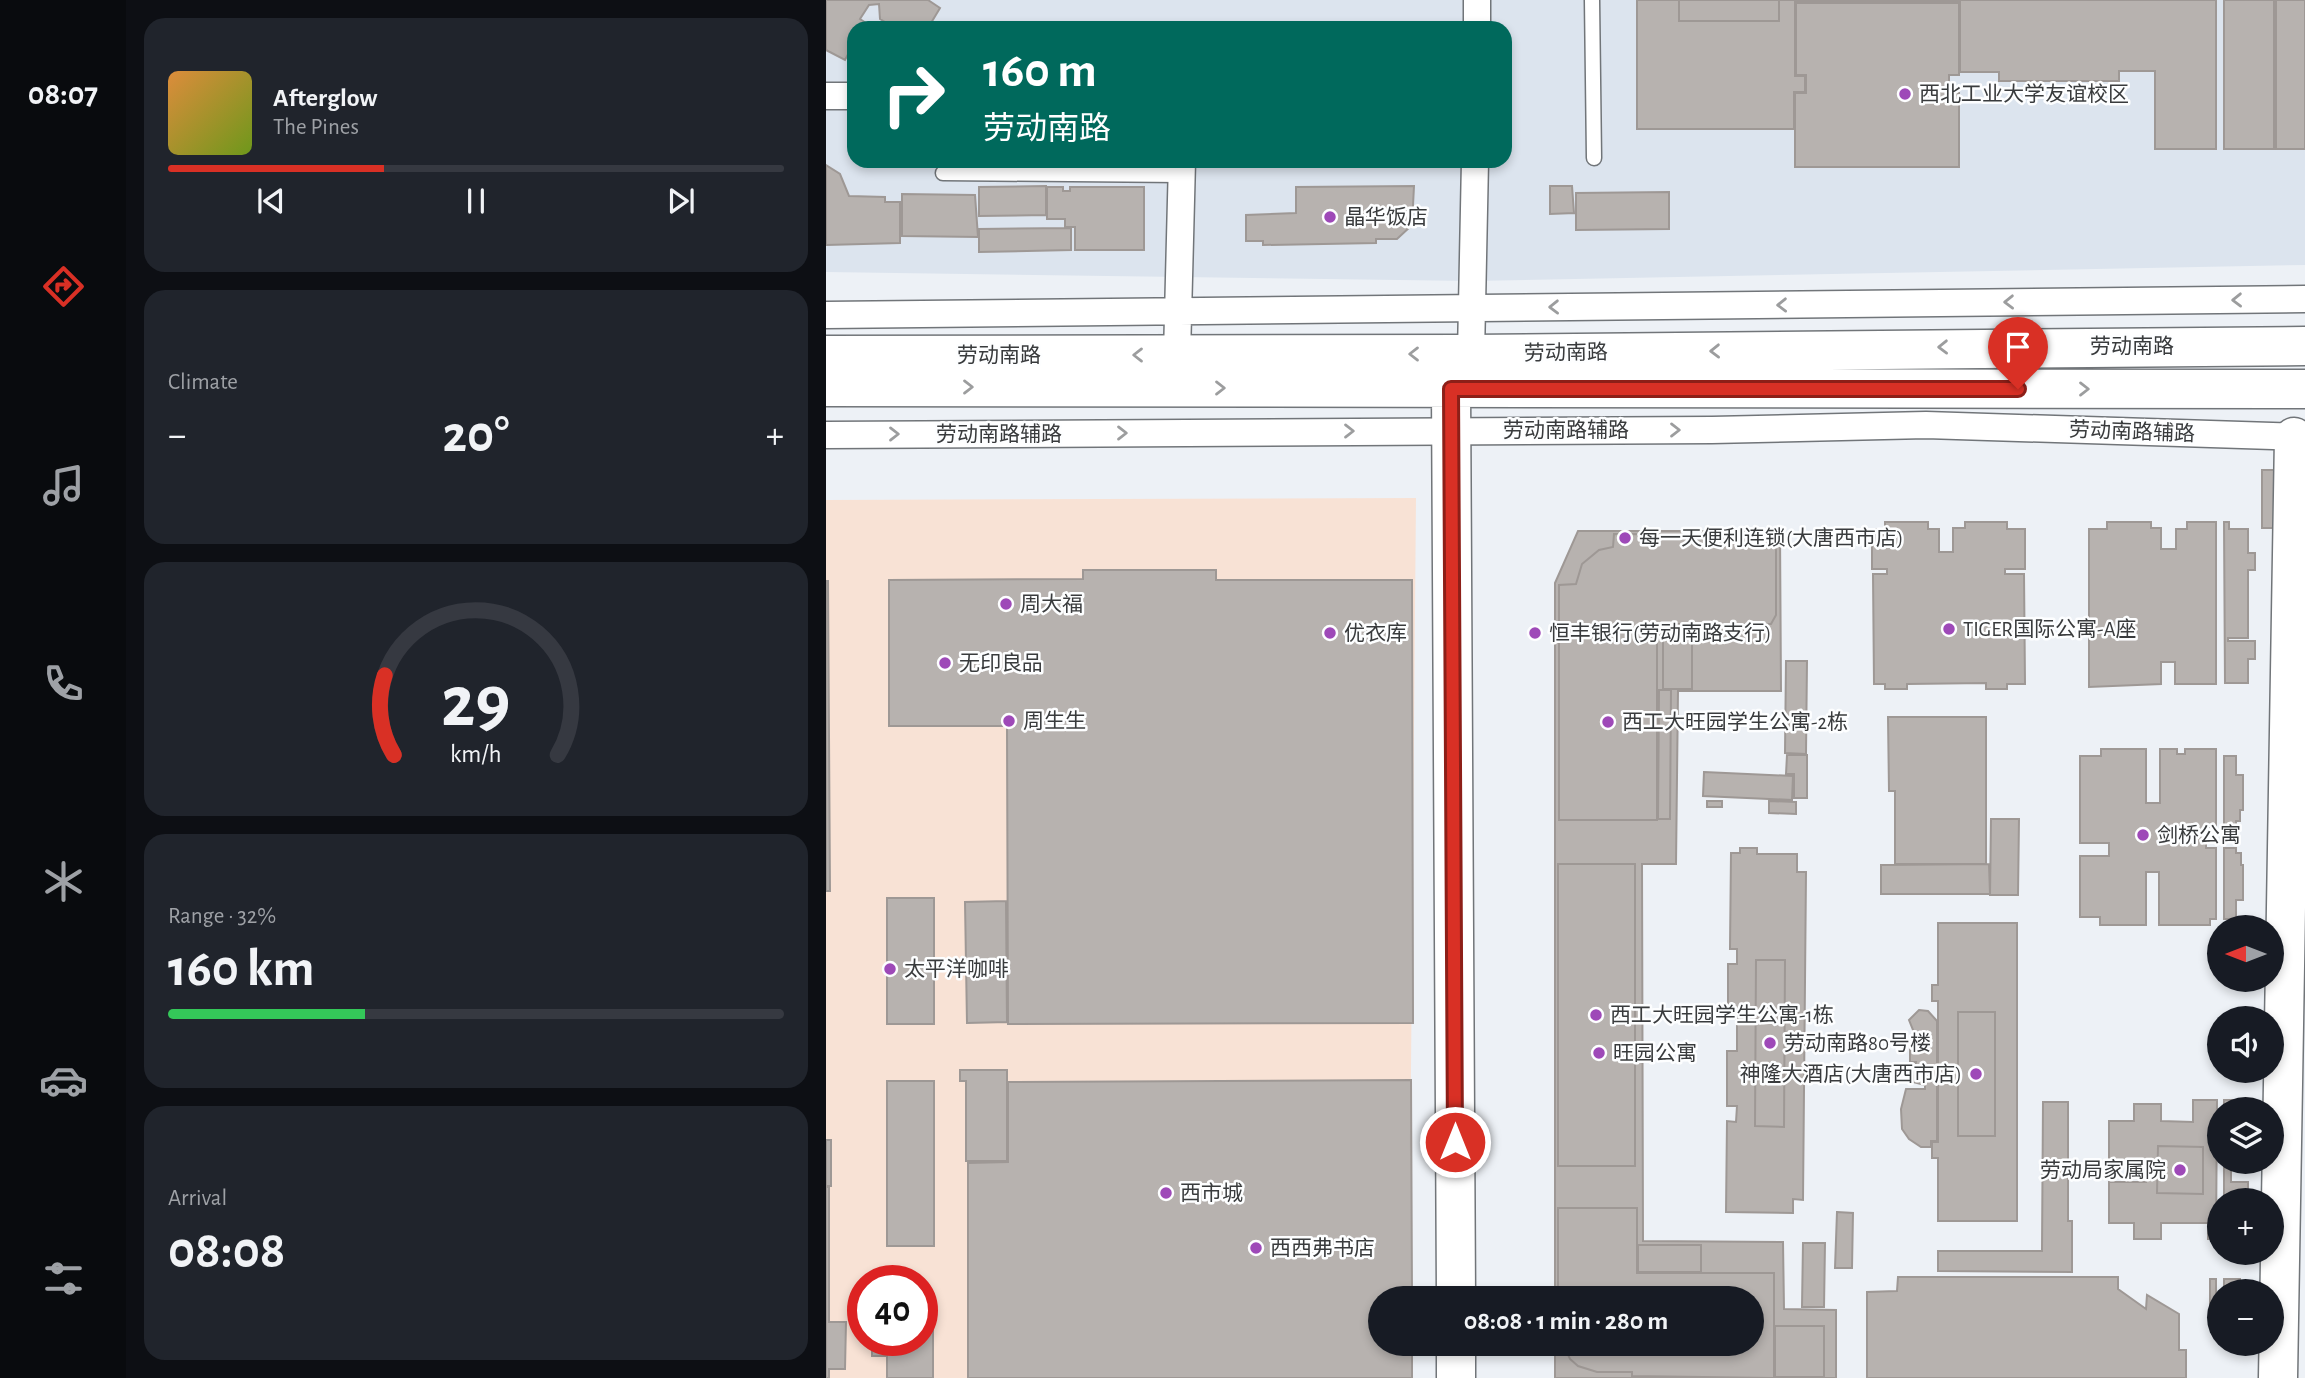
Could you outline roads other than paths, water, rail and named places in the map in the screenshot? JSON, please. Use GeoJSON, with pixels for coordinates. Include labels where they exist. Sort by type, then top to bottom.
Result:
{"type":"FeatureCollection","features":[{"type":"Feature","properties":{"kind":"main road","name":"劳动南路"},"geometry":{"type":"LineString","coordinates":[[826,355],[1471,354],[2305,346]]}},
{"type":"Feature","properties":{"kind":"main road","name":"劳动南路"},"geometry":{"type":"LineString","coordinates":[[826,387],[2305,389]]}},
{"type":"Feature","properties":{"kind":"main road"},"geometry":{"type":"LineString","coordinates":[[1451,389],[1456,1286]]}},
{"type":"Feature","properties":{"kind":"main road"},"geometry":{"type":"LineString","coordinates":[[2278,1378],[2300,437]]}},
{"type":"Feature","properties":{"kind":"main road"},"geometry":{"type":"LineString","coordinates":[[1456,1356],[1456,1378]]}},
{"type":"Feature","properties":{"kind":"street"},"geometry":{"type":"LineString","coordinates":[[1477,0],[1477,21]]}},
{"type":"Feature","properties":{"kind":"street"},"geometry":{"type":"LineString","coordinates":[[826,96],[847,96]]}},
{"type":"Feature","properties":{"kind":"street"},"geometry":{"type":"LineString","coordinates":[[1177,355],[1181,168]]}},
{"type":"Feature","properties":{"kind":"street"},"geometry":{"type":"LineString","coordinates":[[1471,354],[1475,168]]}},
{"type":"Feature","properties":{"kind":"street"},"geometry":{"type":"LineString","coordinates":[[826,314],[2305,299]]}},
{"type":"Feature","properties":{"kind":"street","name":"劳动南路辅路"},"geometry":{"type":"LineString","coordinates":[[826,435],[1926,425],[2300,437]]}},
{"type":"Feature","properties":{"kind":"lane"},"geometry":{"type":"LineString","coordinates":[[1592,0],[1594,158]]}},
{"type":"Feature","properties":{"kind":"lane"},"geometry":{"type":"LineString","coordinates":[[943,173],[1181,168]]}},
{"type":"Feature","properties":{"kind":"place","name":"西北工业大学友谊校区"},"geometry":{"type":"Point","coordinates":[1905,94]}},
{"type":"Feature","properties":{"kind":"place","name":"晶华饭店"},"geometry":{"type":"Point","coordinates":[1330,217]}},
{"type":"Feature","properties":{"kind":"place","name":"每一天便利连锁(大唐西市店)"},"geometry":{"type":"Point","coordinates":[1625,538]}},
{"type":"Feature","properties":{"kind":"place","name":"周大福"},"geometry":{"type":"Point","coordinates":[1006,604]}},
{"type":"Feature","properties":{"kind":"place","name":"TIGER国际公寓-A座"},"geometry":{"type":"Point","coordinates":[1949,629]}},
{"type":"Feature","properties":{"kind":"place","name":"优衣库"},"geometry":{"type":"Point","coordinates":[1330,633]}},
{"type":"Feature","properties":{"kind":"place","name":"恒丰银行(劳动南路支行)"},"geometry":{"type":"Point","coordinates":[1535,633]}},
{"type":"Feature","properties":{"kind":"place","name":"无印良品"},"geometry":{"type":"Point","coordinates":[945,663]}},
{"type":"Feature","properties":{"kind":"place","name":"周生生"},"geometry":{"type":"Point","coordinates":[1009,721]}},
{"type":"Feature","properties":{"kind":"place","name":"西工大旺园学生公寓-2栋"},"geometry":{"type":"Point","coordinates":[1608,722]}},
{"type":"Feature","properties":{"kind":"place","name":"剑桥公寓"},"geometry":{"type":"Point","coordinates":[2143,835]}},
{"type":"Feature","properties":{"kind":"place","name":"太平洋咖啡"},"geometry":{"type":"Point","coordinates":[890,969]}},
{"type":"Feature","properties":{"kind":"place","name":"西工大旺园学生公寓-1栋"},"geometry":{"type":"Point","coordinates":[1596,1015]}},
{"type":"Feature","properties":{"kind":"place","name":"劳动南路80号楼"},"geometry":{"type":"Point","coordinates":[1770,1043]}},
{"type":"Feature","properties":{"kind":"place","name":"旺园公寓"},"geometry":{"type":"Point","coordinates":[1599,1053]}},
{"type":"Feature","properties":{"kind":"place","name":"神隆大酒店(大唐西市店)"},"geometry":{"type":"Point","coordinates":[1976,1074]}},
{"type":"Feature","properties":{"kind":"place","name":"劳动局家属院"},"geometry":{"type":"Point","coordinates":[2180,1170]}},
{"type":"Feature","properties":{"kind":"place","name":"西市城"},"geometry":{"type":"Point","coordinates":[1166,1193]}},
{"type":"Feature","properties":{"kind":"place","name":"西西弗书店"},"geometry":{"type":"Point","coordinates":[1256,1248]}}]}
